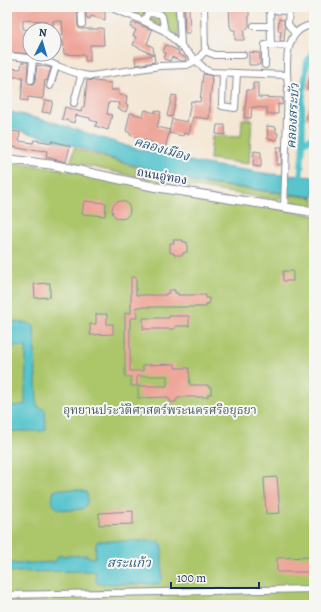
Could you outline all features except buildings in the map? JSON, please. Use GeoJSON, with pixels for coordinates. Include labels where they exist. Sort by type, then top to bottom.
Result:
{"type":"FeatureCollection","features":[{"type":"Feature","properties":{"kind":"main road","name":"ถนนอู่ทอง"},"geometry":{"type":"LineString","coordinates":[[7,158],[54,165],[155,188],[284,203],[314,212]]}},
{"type":"Feature","properties":{"kind":"street"},"geometry":{"type":"LineString","coordinates":[[81,7],[82,24]]}},
{"type":"Feature","properties":{"kind":"street"},"geometry":{"type":"LineString","coordinates":[[109,7],[165,30],[206,70],[212,72],[287,75]]}},
{"type":"Feature","properties":{"kind":"street"},"geometry":{"type":"LineString","coordinates":[[179,7],[181,45]]}},
{"type":"Feature","properties":{"kind":"street"},"geometry":{"type":"LineString","coordinates":[[46,62],[81,76],[91,76],[160,66],[186,65],[197,60],[205,51],[204,7]]}},
{"type":"Feature","properties":{"kind":"street"},"geometry":{"type":"LineString","coordinates":[[271,44],[270,8],[289,9],[288,24],[295,34]]}},
{"type":"Feature","properties":{"kind":"street"},"geometry":{"type":"LineString","coordinates":[[144,21],[148,14],[160,14],[162,16],[165,30]]}},
{"type":"Feature","properties":{"kind":"street"},"geometry":{"type":"LineString","coordinates":[[284,203],[289,46],[295,34],[300,29],[308,25],[314,25]]}},
{"type":"Feature","properties":{"kind":"street"},"geometry":{"type":"LineString","coordinates":[[254,26],[270,26]]}},
{"type":"Feature","properties":{"kind":"street"},"geometry":{"type":"LineString","coordinates":[[265,65],[265,44],[289,46]]}},
{"type":"Feature","properties":{"kind":"street"},"geometry":{"type":"LineString","coordinates":[[205,51],[215,55],[243,55]]}},
{"type":"Feature","properties":{"kind":"street"},"geometry":{"type":"LineString","coordinates":[[7,56],[22,57]]}},
{"type":"Feature","properties":{"kind":"street"},"geometry":{"type":"LineString","coordinates":[[31,80],[35,62]]}},
{"type":"Feature","properties":{"kind":"street"},"geometry":{"type":"LineString","coordinates":[[50,86],[56,66]]}},
{"type":"Feature","properties":{"kind":"street"},"geometry":{"type":"LineString","coordinates":[[223,72],[222,106],[235,108],[237,73]]}},
{"type":"Feature","properties":{"kind":"street"},"geometry":{"type":"LineString","coordinates":[[74,103],[81,76]]}},
{"type":"Feature","properties":{"kind":"street"},"geometry":{"type":"LineString","coordinates":[[7,595],[314,589]]}},
{"type":"Feature","properties":{"kind":"green space"},"geometry":{"type":"Polygon","coordinates":[[[118,7],[177,7],[179,39],[160,25],[118,7]]]}},
{"type":"Feature","properties":{"kind":"green space"},"geometry":{"type":"Polygon","coordinates":[[[242,119],[252,120],[249,164],[210,159],[212,136],[241,137],[242,119]]]}},
{"type":"Feature","properties":{"kind":"green space"},"geometry":{"type":"Polygon","coordinates":[[[74,148],[161,175],[196,183],[282,193],[281,199],[279,200],[154,181],[71,162],[74,148]]]}},
{"type":"Feature","properties":{"kind":"green space","name":"อุทยานประวัติศาสตร์พระนครศรีอยุธยา"},"geometry":{"type":"Polygon","coordinates":[[[7,161],[54,168],[314,215],[314,605],[7,605],[7,161]]]}},
{"type":"Feature","properties":{"kind":"green space"},"geometry":{"type":"Polygon","coordinates":[[[290,195],[314,198],[314,207],[293,202],[290,195]]]}},
{"type":"Feature","properties":{"kind":"water"},"geometry":{"type":"Polygon","coordinates":[[[7,111],[56,123],[130,147],[198,163],[270,174],[314,177],[314,197],[197,182],[119,161],[75,146],[7,127],[7,111]]]}},
{"type":"Feature","properties":{"kind":"water"},"geometry":{"type":"Polygon","coordinates":[[[7,322],[29,323],[34,326],[37,406],[45,410],[46,429],[43,431],[7,431],[7,406],[25,405],[26,347],[7,346],[7,322]]]}},
{"type":"Feature","properties":{"kind":"water"},"geometry":{"type":"Polygon","coordinates":[[[61,489],[86,492],[88,499],[85,507],[83,509],[65,510],[56,507],[53,504],[52,498],[54,491],[61,489]]]}},
{"type":"Feature","properties":{"kind":"water","name":"สระแก้ว"},"geometry":{"type":"Polygon","coordinates":[[[98,541],[158,541],[162,544],[162,580],[158,584],[98,584],[95,571],[7,572],[7,562],[17,564],[55,562],[58,556],[87,555],[91,558],[95,558],[96,544],[98,541]]]}},
{"type":"Feature","properties":{"kind":"waterway","name":"คลองสระบัว"},"geometry":{"type":"LineString","coordinates":[[300,182],[303,144],[302,102],[307,62],[314,50]]}},
{"type":"Feature","properties":{"kind":"waterway"},"geometry":{"type":"LineString","coordinates":[[303,144],[314,136]]}},
{"type":"Feature","properties":{"kind":"water label","name":"คลองเมือง"},"geometry":{"type":"Point","coordinates":[162,148]}}]}
